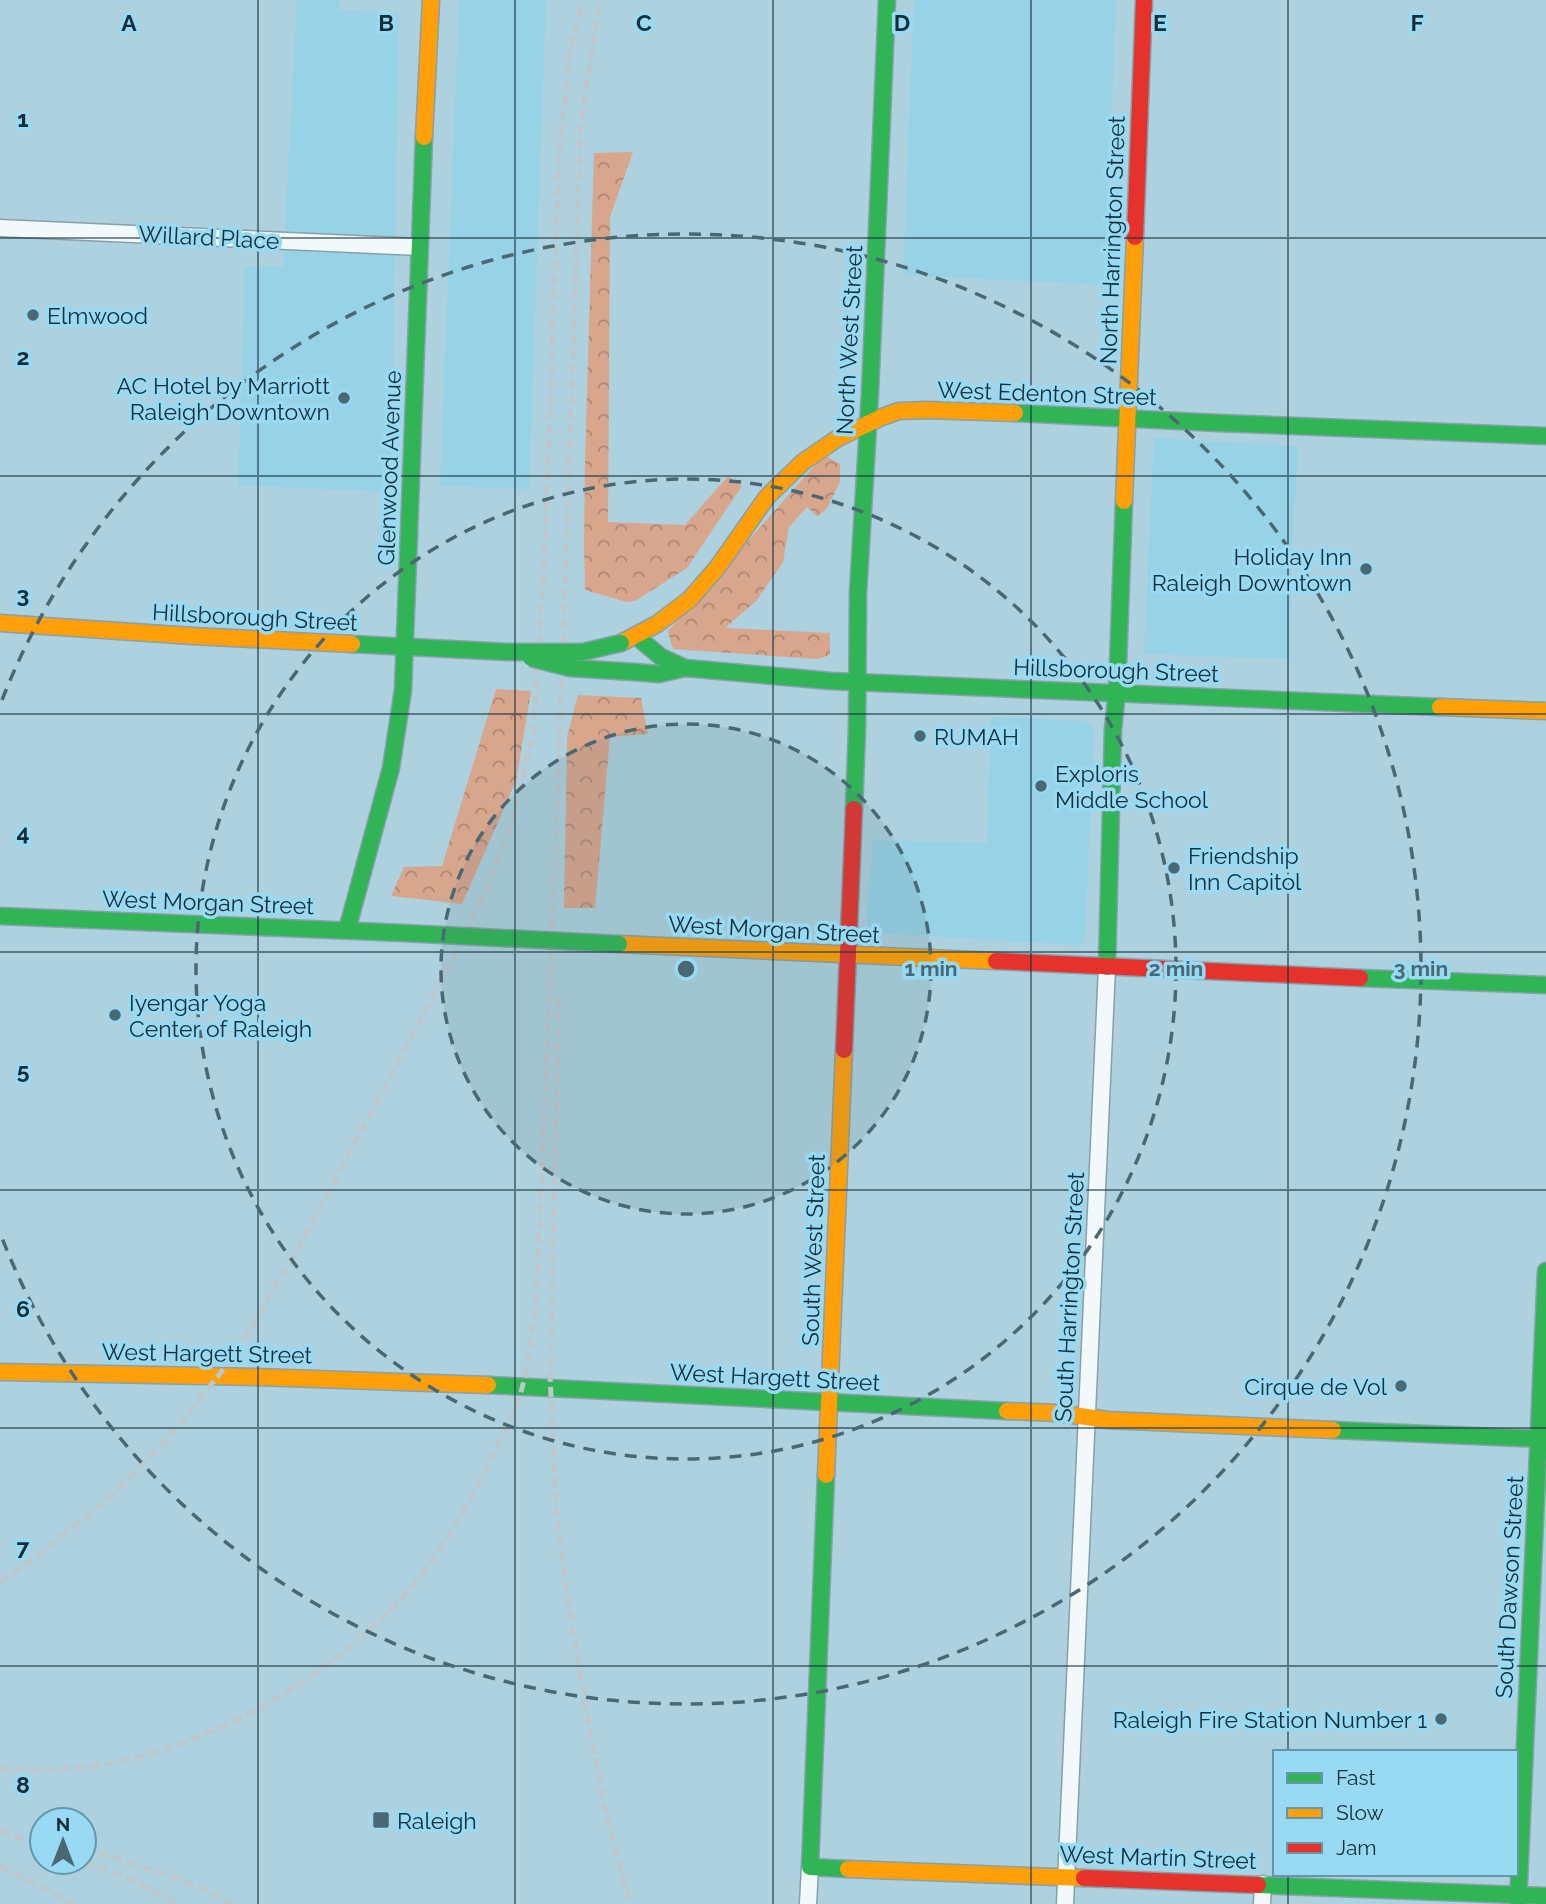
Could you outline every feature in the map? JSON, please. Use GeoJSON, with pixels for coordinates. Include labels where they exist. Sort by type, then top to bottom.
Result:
{"type":"FeatureCollection","features":[{"type":"Feature","properties":{"kind":"street","name":"Glenwood Avenue"},"geometry":{"type":"LineString","coordinates":[[348,930],[391,768],[399,723],[406,647],[419,247],[431,0]]}},
{"type":"Feature","properties":{"kind":"street","name":"North West Street"},"geometry":{"type":"LineString","coordinates":[[858,682],[858,601],[887,0]]}},
{"type":"Feature","properties":{"kind":"street","name":"North Harrington Street"},"geometry":{"type":"LineString","coordinates":[[1117,692],[1144,0]]}},
{"type":"Feature","properties":{"kind":"street","name":"Willard Place"},"geometry":{"type":"LineString","coordinates":[[0,228],[419,247]]}},
{"type":"Feature","properties":{"kind":"street","name":"West Edenton Street"},"geometry":{"type":"LineString","coordinates":[[636,636],[668,617],[699,589],[767,497],[793,470],[835,439],[899,411],[1546,436]]}},
{"type":"Feature","properties":{"kind":"street","name":"Hillsborough Street"},"geometry":{"type":"LineString","coordinates":[[0,623],[508,652],[583,652],[613,646],[636,636],[661,657],[685,668]]}},
{"type":"Feature","properties":{"kind":"street","name":"Hillsborough Street"},"geometry":{"type":"LineString","coordinates":[[508,652],[570,668],[659,674],[685,668],[858,682],[1546,711]]}},
{"type":"Feature","properties":{"kind":"street","name":"South West Street"},"geometry":{"type":"LineString","coordinates":[[808,1904],[858,682]]}},
{"type":"Feature","properties":{"kind":"street","name":"South Harrington Street"},"geometry":{"type":"LineString","coordinates":[[1065,1904],[1107,967],[1113,729],[1117,692]]}},
{"type":"Feature","properties":{"kind":"street","name":"West Morgan Street"},"geometry":{"type":"LineString","coordinates":[[0,916],[1546,985]]}},
{"type":"Feature","properties":{"kind":"street","name":"South Dawson Street"},"geometry":{"type":"LineString","coordinates":[[1519,1899],[1542,1439],[1546,1271]]}},
{"type":"Feature","properties":{"kind":"street","name":"West Hargett Street"},"geometry":{"type":"LineString","coordinates":[[0,1372],[550,1387],[1058,1413],[1120,1421],[1542,1439]]}},
{"type":"Feature","properties":{"kind":"street","name":"West Martin Street"},"geometry":{"type":"LineString","coordinates":[[810,1867],[1262,1884],[1519,1899],[1546,1896]]}},
{"type":"Feature","properties":{"kind":"street"},"geometry":{"type":"LineString","coordinates":[[1262,1884],[1262,1904]]}},
{"type":"Feature","properties":{"kind":"shaded area"},"geometry":{"type":"Polygon","coordinates":[[[297,0],[339,0],[339,10],[399,13],[391,492],[238,485],[245,267],[283,267],[297,0]]]}},
{"type":"Feature","properties":{"kind":"shaded area"},"geometry":{"type":"Polygon","coordinates":[[[459,0],[546,0],[529,489],[440,486],[459,0]]]}},
{"type":"Feature","properties":{"kind":"shaded area"},"geometry":{"type":"Polygon","coordinates":[[[914,0],[1116,0],[1105,285],[903,275],[914,0]]]}},
{"type":"Feature","properties":{"kind":"shaded area"},"geometry":{"type":"Polygon","coordinates":[[[1154,438],[1298,446],[1290,659],[1144,654],[1154,438]]]}},
{"type":"Feature","properties":{"kind":"shaded area","name":"Exploris Middle School"},"geometry":{"type":"Polygon","coordinates":[[[991,717],[1084,721],[1094,729],[1085,941],[1079,945],[870,934],[866,918],[873,840],[987,843],[991,717]]]}},
{"type":"Feature","properties":{"kind":"green space"},"geometry":{"type":"Polygon","coordinates":[[[633,152],[610,217],[608,522],[685,525],[728,476],[742,486],[687,568],[635,601],[627,602],[585,590],[585,461],[594,153],[633,152]]]}},
{"type":"Feature","properties":{"kind":"green space"},"geometry":{"type":"Polygon","coordinates":[[[824,455],[840,464],[840,482],[826,510],[817,516],[807,507],[789,527],[783,562],[756,601],[725,628],[830,633],[830,655],[817,659],[673,649],[668,631],[824,455]]]}},
{"type":"Feature","properties":{"kind":"green space"},"geometry":{"type":"Polygon","coordinates":[[[496,689],[531,691],[516,781],[462,904],[391,896],[404,867],[442,866],[496,689]]]}},
{"type":"Feature","properties":{"kind":"green space"},"geometry":{"type":"Polygon","coordinates":[[[578,695],[641,698],[648,734],[610,737],[595,908],[564,908],[567,737],[578,695]]]}},
{"type":"Feature","properties":{"kind":"railway"},"geometry":{"type":"LineString","coordinates":[[0,1582],[109,1498],[167,1439],[235,1355],[302,1242],[447,970],[488,886],[513,819],[533,734],[545,548],[559,154],[570,54],[582,0]]}},
{"type":"Feature","properties":{"kind":"railway"},"geometry":{"type":"LineString","coordinates":[[0,1769],[80,1767],[149,1754],[192,1740],[234,1721],[315,1674],[385,1615],[425,1570],[470,1500],[520,1395],[530,1347],[537,1285],[581,124],[601,0]]}},
{"type":"Feature","properties":{"kind":"railway"},"geometry":{"type":"LineString","coordinates":[[559,997],[550,1373],[556,1508],[587,1715],[606,1812],[630,1904]]}},
{"type":"Feature","properties":{"kind":"railway"},"geometry":{"type":"LineString","coordinates":[[0,1830],[28,1841]]}},
{"type":"Feature","properties":{"kind":"railway"},"geometry":{"type":"LineString","coordinates":[[98,1853],[162,1873],[233,1904]]}},
{"type":"Feature","properties":{"kind":"railway"},"geometry":{"type":"LineString","coordinates":[[0,1866],[74,1904]]}},
{"type":"Feature","properties":{"kind":"railway"},"geometry":{"type":"LineString","coordinates":[[98,1866],[135,1881],[178,1904]]}},
{"type":"Feature","properties":{"kind":"traffic: fast"},"geometry":{"type":"LineString","coordinates":[[854,809],[858,593],[870,393],[887,0]]}},
{"type":"Feature","properties":{"kind":"traffic: fast"},"geometry":{"type":"LineString","coordinates":[[347,930],[391,768],[403,690],[424,137]]}},
{"type":"Feature","properties":{"kind":"traffic: fast"},"geometry":{"type":"LineString","coordinates":[[1015,413],[1546,436]]}},
{"type":"Feature","properties":{"kind":"traffic: fast"},"geometry":{"type":"LineString","coordinates":[[1107,967],[1113,729],[1117,692],[1124,501]]}},
{"type":"Feature","properties":{"kind":"traffic: fast"},"geometry":{"type":"LineString","coordinates":[[636,636],[661,657],[685,668],[831,681],[1440,707]]}},
{"type":"Feature","properties":{"kind":"traffic: fast"},"geometry":{"type":"LineString","coordinates":[[508,652],[583,652],[621,643]]}},
{"type":"Feature","properties":{"kind":"traffic: fast"},"geometry":{"type":"LineString","coordinates":[[352,644],[508,652]]}},
{"type":"Feature","properties":{"kind":"traffic: fast"},"geometry":{"type":"LineString","coordinates":[[531,658],[570,668],[634,672]]}},
{"type":"Feature","properties":{"kind":"traffic: fast"},"geometry":{"type":"LineString","coordinates":[[634,672],[659,674],[685,668]]}},
{"type":"Feature","properties":{"kind":"traffic: fast"},"geometry":{"type":"LineString","coordinates":[[0,916],[404,933]]}},
{"type":"Feature","properties":{"kind":"traffic: fast"},"geometry":{"type":"LineString","coordinates":[[404,933],[619,944]]}},
{"type":"Feature","properties":{"kind":"traffic: fast"},"geometry":{"type":"LineString","coordinates":[[1360,978],[1546,985]]}},
{"type":"Feature","properties":{"kind":"traffic: fast"},"geometry":{"type":"LineString","coordinates":[[1518,1904],[1546,1271]]}},
{"type":"Feature","properties":{"kind":"traffic: fast"},"geometry":{"type":"LineString","coordinates":[[488,1385],[1007,1411]]}},
{"type":"Feature","properties":{"kind":"traffic: fast"},"geometry":{"type":"LineString","coordinates":[[1333,1430],[1546,1439]]}},
{"type":"Feature","properties":{"kind":"traffic: fast"},"geometry":{"type":"LineString","coordinates":[[826,1475],[810,1867],[848,1869]]}},
{"type":"Feature","properties":{"kind":"traffic: fast"},"geometry":{"type":"LineString","coordinates":[[1258,1885],[1546,1896]]}},
{"type":"Feature","properties":{"kind":"traffic: slow"},"geometry":{"type":"LineString","coordinates":[[424,137],[431,0]]}},
{"type":"Feature","properties":{"kind":"traffic: slow"},"geometry":{"type":"LineString","coordinates":[[1124,501],[1135,237]]}},
{"type":"Feature","properties":{"kind":"traffic: slow"},"geometry":{"type":"LineString","coordinates":[[621,643],[657,624],[690,599],[717,568],[767,497],[803,462],[838,438],[899,411],[1015,413]]}},
{"type":"Feature","properties":{"kind":"traffic: slow"},"geometry":{"type":"LineString","coordinates":[[0,623],[352,644]]}},
{"type":"Feature","properties":{"kind":"traffic: slow"},"geometry":{"type":"LineString","coordinates":[[1440,707],[1546,711]]}},
{"type":"Feature","properties":{"kind":"traffic: slow"},"geometry":{"type":"LineString","coordinates":[[619,944],[996,961]]}},
{"type":"Feature","properties":{"kind":"traffic: slow"},"geometry":{"type":"LineString","coordinates":[[826,1475],[844,1050]]}},
{"type":"Feature","properties":{"kind":"traffic: slow"},"geometry":{"type":"LineString","coordinates":[[0,1372],[488,1385]]}},
{"type":"Feature","properties":{"kind":"traffic: slow"},"geometry":{"type":"LineString","coordinates":[[1007,1411],[1058,1413],[1108,1420],[1333,1430]]}},
{"type":"Feature","properties":{"kind":"traffic: slow"},"geometry":{"type":"LineString","coordinates":[[848,1869],[1084,1878]]}},
{"type":"Feature","properties":{"kind":"traffic: jam"},"geometry":{"type":"LineString","coordinates":[[1135,237],[1144,0]]}},
{"type":"Feature","properties":{"kind":"traffic: jam"},"geometry":{"type":"LineString","coordinates":[[844,1050],[854,809]]}},
{"type":"Feature","properties":{"kind":"traffic: jam"},"geometry":{"type":"LineString","coordinates":[[996,961],[1360,978]]}},
{"type":"Feature","properties":{"kind":"traffic: jam"},"geometry":{"type":"LineString","coordinates":[[1084,1878],[1258,1885]]}},
{"type":"Feature","properties":{"kind":"place","name":"Elmwood"},"geometry":{"type":"Point","coordinates":[33,315]}},
{"type":"Feature","properties":{"kind":"place","name":"AC Hotel by Marriott Raleigh Downtown"},"geometry":{"type":"Point","coordinates":[344,398]}},
{"type":"Feature","properties":{"kind":"place","name":"Holiday Inn Raleigh Downtown"},"geometry":{"type":"Point","coordinates":[1366,569]}},
{"type":"Feature","properties":{"kind":"place","name":"RUMAH"},"geometry":{"type":"Point","coordinates":[920,736]}},
{"type":"Feature","properties":{"kind":"place","name":"Exploris Middle School"},"geometry":{"type":"Point","coordinates":[1041,786]}},
{"type":"Feature","properties":{"kind":"place","name":"Friendship Inn Capitol"},"geometry":{"type":"Point","coordinates":[1174,868]}},
{"type":"Feature","properties":{"kind":"place","name":"Iyengar Yoga Center of Raleigh"},"geometry":{"type":"Point","coordinates":[115,1015]}},
{"type":"Feature","properties":{"kind":"place","name":"Cirque de Vol"},"geometry":{"type":"Point","coordinates":[1401,1386]}},
{"type":"Feature","properties":{"kind":"place","name":"Raleigh Fire Station Number 1"},"geometry":{"type":"Point","coordinates":[1441,1719]}},
{"type":"Feature","properties":{"kind":"place","name":"Raleigh"},"geometry":{"type":"Point","coordinates":[381,1820]}}]}
